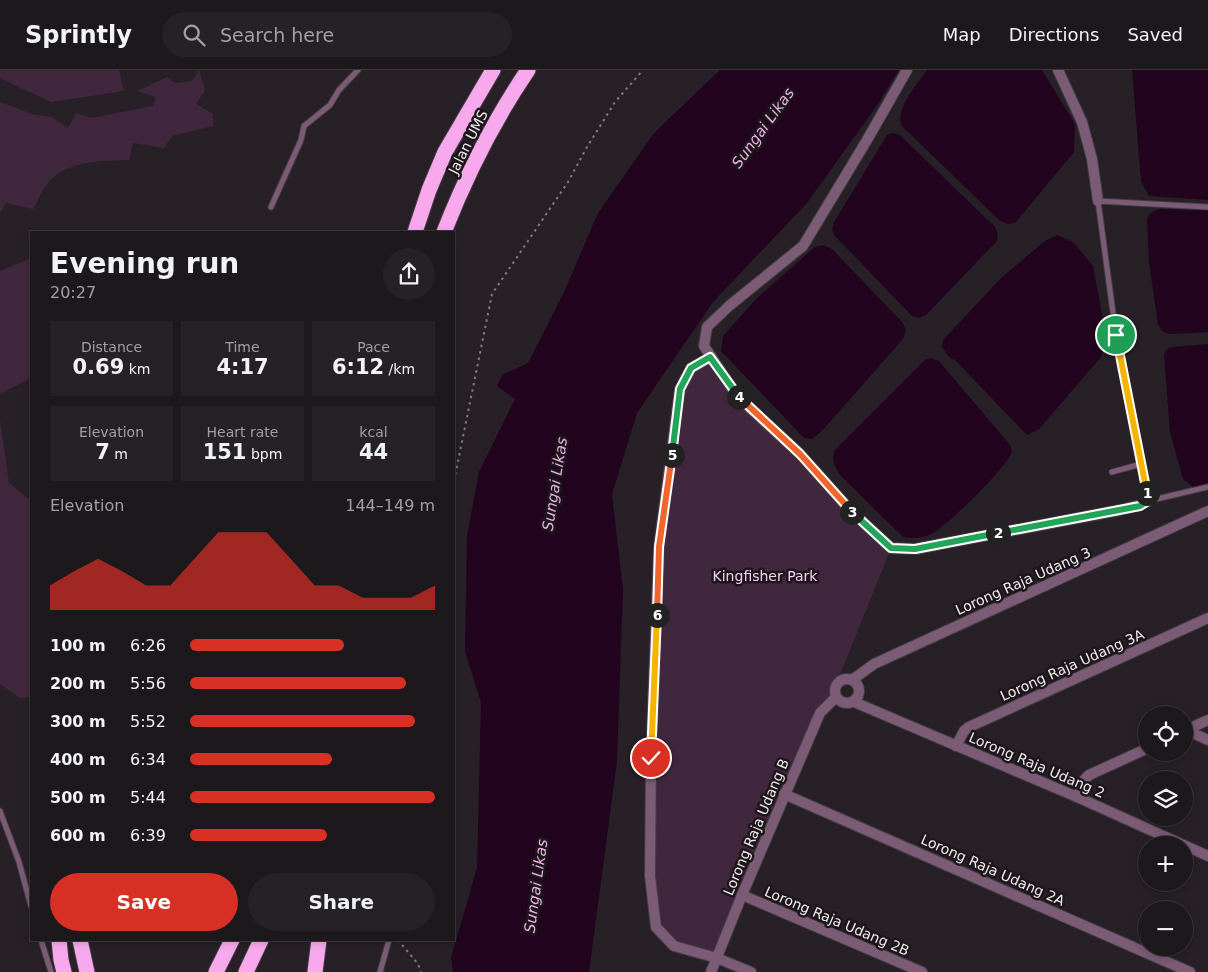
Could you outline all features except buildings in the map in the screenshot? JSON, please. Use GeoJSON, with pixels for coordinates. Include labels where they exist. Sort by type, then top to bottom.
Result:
{"type":"FeatureCollection","features":[{"type":"Feature","properties":{"kind":"highway","name":"Jalan UMS"},"geometry":{"type":"LineString","coordinates":[[415,231],[429,190],[445,152],[493,70]]}},
{"type":"Feature","properties":{"kind":"highway","name":"Jalan UMS"},"geometry":{"type":"LineString","coordinates":[[444,231],[499,116],[528,70]]}},
{"type":"Feature","properties":{"kind":"highway"},"geometry":{"type":"LineString","coordinates":[[59,941],[60,960],[64,972]]}},
{"type":"Feature","properties":{"kind":"highway"},"geometry":{"type":"LineString","coordinates":[[80,941],[87,972]]}},
{"type":"Feature","properties":{"kind":"highway"},"geometry":{"type":"LineString","coordinates":[[215,972],[226,941]]}},
{"type":"Feature","properties":{"kind":"highway"},"geometry":{"type":"LineString","coordinates":[[215,972],[231,941]]}},
{"type":"Feature","properties":{"kind":"highway"},"geometry":{"type":"LineString","coordinates":[[246,972],[261,941]]}},
{"type":"Feature","properties":{"kind":"highway"},"geometry":{"type":"LineString","coordinates":[[316,972],[319,941]]}},
{"type":"Feature","properties":{"kind":"street"},"geometry":{"type":"LineString","coordinates":[[907,70],[803,246],[742,294],[707,327],[704,346],[710,357],[738,396],[800,454],[851,511],[891,548],[915,549],[1140,506],[1148,501]]}},
{"type":"Feature","properties":{"kind":"street"},"geometry":{"type":"LineString","coordinates":[[1058,70],[1082,122],[1092,159],[1098,201]]}},
{"type":"Feature","properties":{"kind":"street"},"geometry":{"type":"LineString","coordinates":[[710,357],[691,368],[680,389],[659,547],[651,758],[650,876],[656,927],[674,946],[717,958],[751,972]]}},
{"type":"Feature","properties":{"kind":"street","name":"Lorong Raja Udang 3"},"geometry":{"type":"LineString","coordinates":[[852,680],[874,664],[1208,512]]}},
{"type":"Feature","properties":{"kind":"street","name":"Lorong Raja Udang 3A"},"geometry":{"type":"LineString","coordinates":[[956,746],[969,726],[1208,618]]}},
{"type":"Feature","properties":{"kind":"street"},"geometry":{"type":"LineString","coordinates":[[844,679],[852,680],[858,686],[859,694],[854,702],[847,704],[840,702],[836,697],[834,690],[837,683],[844,679]]}},
{"type":"Feature","properties":{"kind":"street","name":"Lorong Raja Udang B"},"geometry":{"type":"LineString","coordinates":[[711,972],[784,794],[820,713],[836,697]]}},
{"type":"Feature","properties":{"kind":"street","name":"Lorong Raja Udang 2"},"geometry":{"type":"LineString","coordinates":[[854,702],[1077,797],[1208,856]]}},
{"type":"Feature","properties":{"kind":"street"},"geometry":{"type":"LineString","coordinates":[[1193,727],[1208,720]]}},
{"type":"Feature","properties":{"kind":"street"},"geometry":{"type":"LineString","coordinates":[[1193,734],[1208,740]]}},
{"type":"Feature","properties":{"kind":"street"},"geometry":{"type":"LineString","coordinates":[[1077,797],[1085,779],[1089,775],[1138,752]]}},
{"type":"Feature","properties":{"kind":"street","name":"Lorong Raja Udang 2A"},"geometry":{"type":"LineString","coordinates":[[784,794],[1190,972]]}},
{"type":"Feature","properties":{"kind":"street","name":"Lorong Raja Udang 2B"},"geometry":{"type":"LineString","coordinates":[[742,895],[922,972]]}},
{"type":"Feature","properties":{"kind":"lane"},"geometry":{"type":"LineString","coordinates":[[271,207],[301,140],[304,126],[330,105],[339,90],[358,70]]}},
{"type":"Feature","properties":{"kind":"lane"},"geometry":{"type":"LineString","coordinates":[[1208,206],[1098,201],[1116,335],[1148,501],[1208,487]]}},
{"type":"Feature","properties":{"kind":"lane"},"geometry":{"type":"LineString","coordinates":[[1112,472],[1141,464]]}},
{"type":"Feature","properties":{"kind":"lane"},"geometry":{"type":"LineString","coordinates":[[0,810],[19,862],[30,902]]}},
{"type":"Feature","properties":{"kind":"lane"},"geometry":{"type":"LineString","coordinates":[[41,941],[51,972]]}},
{"type":"Feature","properties":{"kind":"lane"},"geometry":{"type":"LineString","coordinates":[[380,972],[389,941]]}},
{"type":"Feature","properties":{"kind":"path"},"geometry":{"type":"LineString","coordinates":[[455,476],[492,294],[568,182],[615,102],[643,70]]}},
{"type":"Feature","properties":{"kind":"path"},"geometry":{"type":"LineString","coordinates":[[399,941],[418,964],[421,972]]}},
{"type":"Feature","properties":{"kind":"green space"},"geometry":{"type":"Polygon","coordinates":[[[0,70],[119,70],[124,91],[51,102],[0,78],[0,70]]]}},
{"type":"Feature","properties":{"kind":"green space"},"geometry":{"type":"Polygon","coordinates":[[[199,70],[205,90],[196,104],[213,114],[213,126],[172,136],[164,148],[133,143],[129,160],[88,163],[68,168],[48,182],[33,209],[6,203],[0,213],[0,102],[32,114],[52,117],[68,128],[76,113],[92,118],[153,106],[156,97],[137,91],[167,77],[175,83],[192,81],[199,70]]]}},
{"type":"Feature","properties":{"kind":"green space"},"geometry":{"type":"Polygon","coordinates":[[[30,258],[30,379],[0,394],[0,271],[30,258]]]}},
{"type":"Feature","properties":{"kind":"green space","name":"Kingfisher Park"},"geometry":{"type":"Polygon","coordinates":[[[711,357],[737,396],[891,548],[834,690],[836,697],[820,713],[717,958],[674,946],[656,927],[650,876],[659,547],[678,410],[691,368],[711,357]]]}},
{"type":"Feature","properties":{"kind":"green space"},"geometry":{"type":"Polygon","coordinates":[[[0,420],[9,483],[30,500],[30,697],[20,698],[0,684],[0,420]]]}},
{"type":"Feature","properties":{"kind":"water","name":"Sungai Likas"},"geometry":{"type":"Polygon","coordinates":[[[720,70],[899,70],[878,104],[807,203],[713,302],[637,413],[612,494],[623,590],[617,761],[589,972],[453,972],[451,958],[477,868],[481,702],[465,652],[467,536],[479,472],[515,399],[497,386],[502,375],[528,363],[564,292],[598,213],[654,133],[720,70]]]}},
{"type":"Feature","properties":{"kind":"water"},"geometry":{"type":"Polygon","coordinates":[[[927,70],[1042,70],[1075,124],[1074,152],[1016,222],[1009,224],[1000,221],[901,125],[900,118],[904,104],[927,70]]]}},
{"type":"Feature","properties":{"kind":"water"},"geometry":{"type":"Polygon","coordinates":[[[1132,70],[1208,70],[1208,200],[1149,196],[1141,181],[1132,70]]]}},
{"type":"Feature","properties":{"kind":"water"},"geometry":{"type":"Polygon","coordinates":[[[892,133],[900,135],[995,227],[998,234],[997,241],[926,315],[919,318],[912,316],[835,236],[832,230],[834,222],[887,135],[892,133]]]}},
{"type":"Feature","properties":{"kind":"water"},"geometry":{"type":"Polygon","coordinates":[[[1158,209],[1208,210],[1208,332],[1169,334],[1162,331],[1158,324],[1149,262],[1147,218],[1158,209]]]}},
{"type":"Feature","properties":{"kind":"water"},"geometry":{"type":"Polygon","coordinates":[[[1058,235],[1074,243],[1093,266],[1106,335],[1101,357],[1039,429],[1027,435],[954,359],[949,357],[942,347],[943,340],[1001,278],[1045,241],[1058,235]]]}},
{"type":"Feature","properties":{"kind":"water"},"geometry":{"type":"Polygon","coordinates":[[[823,245],[832,249],[903,323],[906,330],[903,339],[822,431],[812,439],[804,438],[721,351],[723,336],[757,298],[815,247],[823,245]]]}},
{"type":"Feature","properties":{"kind":"water"},"geometry":{"type":"Polygon","coordinates":[[[1208,344],[1208,484],[1202,487],[1193,487],[1183,479],[1170,432],[1164,355],[1166,350],[1171,347],[1208,344]]]}},
{"type":"Feature","properties":{"kind":"water"},"geometry":{"type":"Polygon","coordinates":[[[932,358],[939,361],[1011,446],[1011,453],[1006,462],[987,484],[941,528],[926,536],[907,538],[903,537],[841,476],[835,466],[833,457],[835,450],[926,359],[932,358]]]}},
{"type":"Feature","properties":{"kind":"route"},"geometry":{"type":"LineString","coordinates":[[651,758],[659,547],[680,389],[691,368],[710,357],[738,396],[800,454],[851,511],[891,548],[915,549],[1140,506],[1148,501],[1116,335]]}}]}
